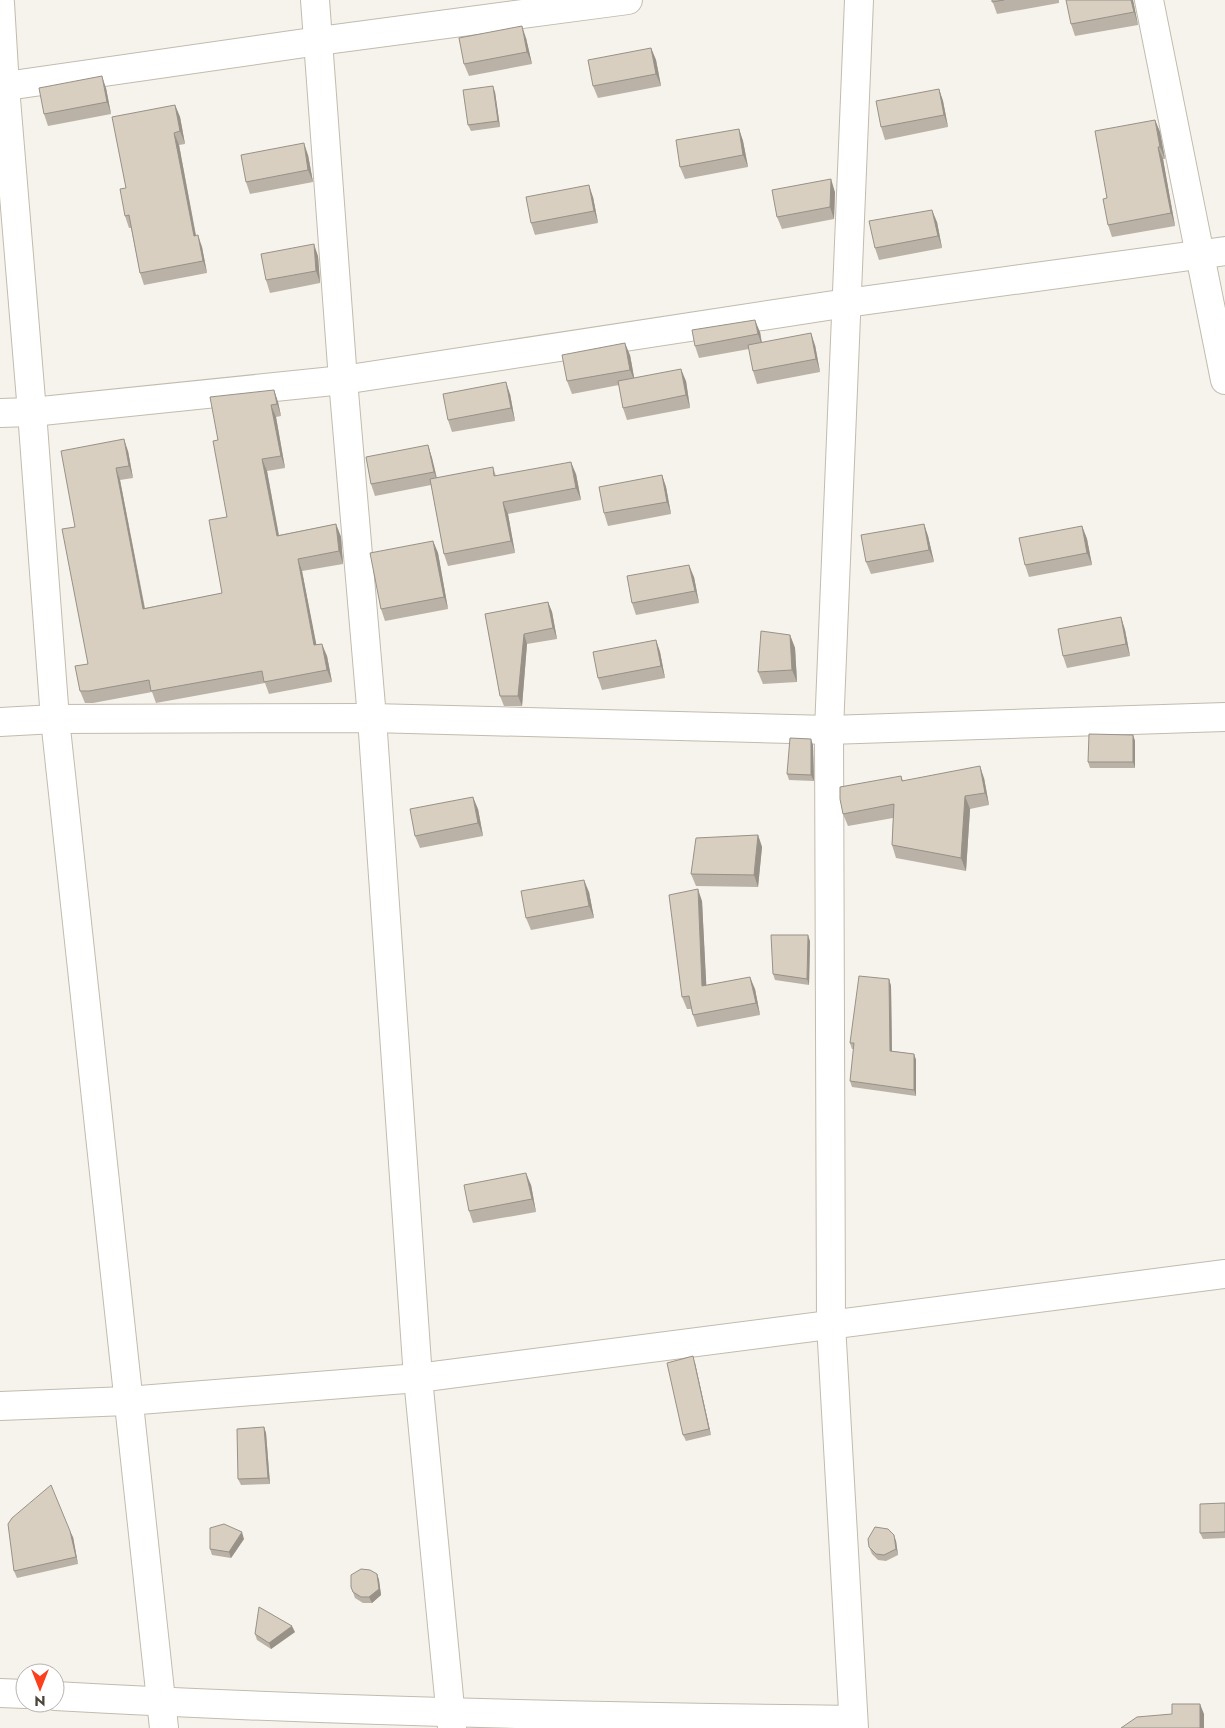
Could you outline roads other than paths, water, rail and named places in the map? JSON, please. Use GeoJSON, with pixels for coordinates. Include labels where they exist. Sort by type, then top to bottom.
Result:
{"type":"FeatureCollection","features":[{"type":"Feature","properties":{"kind":"street"},"geometry":{"type":"LineString","coordinates":[[316,0],[344,380],[372,718],[418,1378],[452,1721]]}},
{"type":"Feature","properties":{"kind":"street"},"geometry":{"type":"LineString","coordinates":[[2,87],[319,41],[628,0]]}},
{"type":"Feature","properties":{"kind":"street"},"geometry":{"type":"LineString","coordinates":[[65,1698],[163,1715],[452,1721],[614,1718],[854,1724],[831,1324],[829,730],[859,0]]}},
{"type":"Feature","properties":{"kind":"street"},"geometry":{"type":"LineString","coordinates":[[1150,0],[1213,252],[1225,380]]}},
{"type":"Feature","properties":{"kind":"street"},"geometry":{"type":"LineString","coordinates":[[0,3],[2,87],[32,412],[55,719],[163,1715]]}},
{"type":"Feature","properties":{"kind":"street"},"geometry":{"type":"LineString","coordinates":[[0,413],[32,412],[344,380],[847,303],[1213,252]]}},
{"type":"Feature","properties":{"kind":"street"},"geometry":{"type":"LineString","coordinates":[[0,722],[55,719],[372,718],[829,730],[1225,717]]}},
{"type":"Feature","properties":{"kind":"street"},"geometry":{"type":"LineString","coordinates":[[0,1406],[128,1401],[418,1378],[1225,1274]]}},
{"type":"Feature","properties":{"kind":"street"},"geometry":{"type":"LineString","coordinates":[[0,1693],[15,1694]]}}]}
